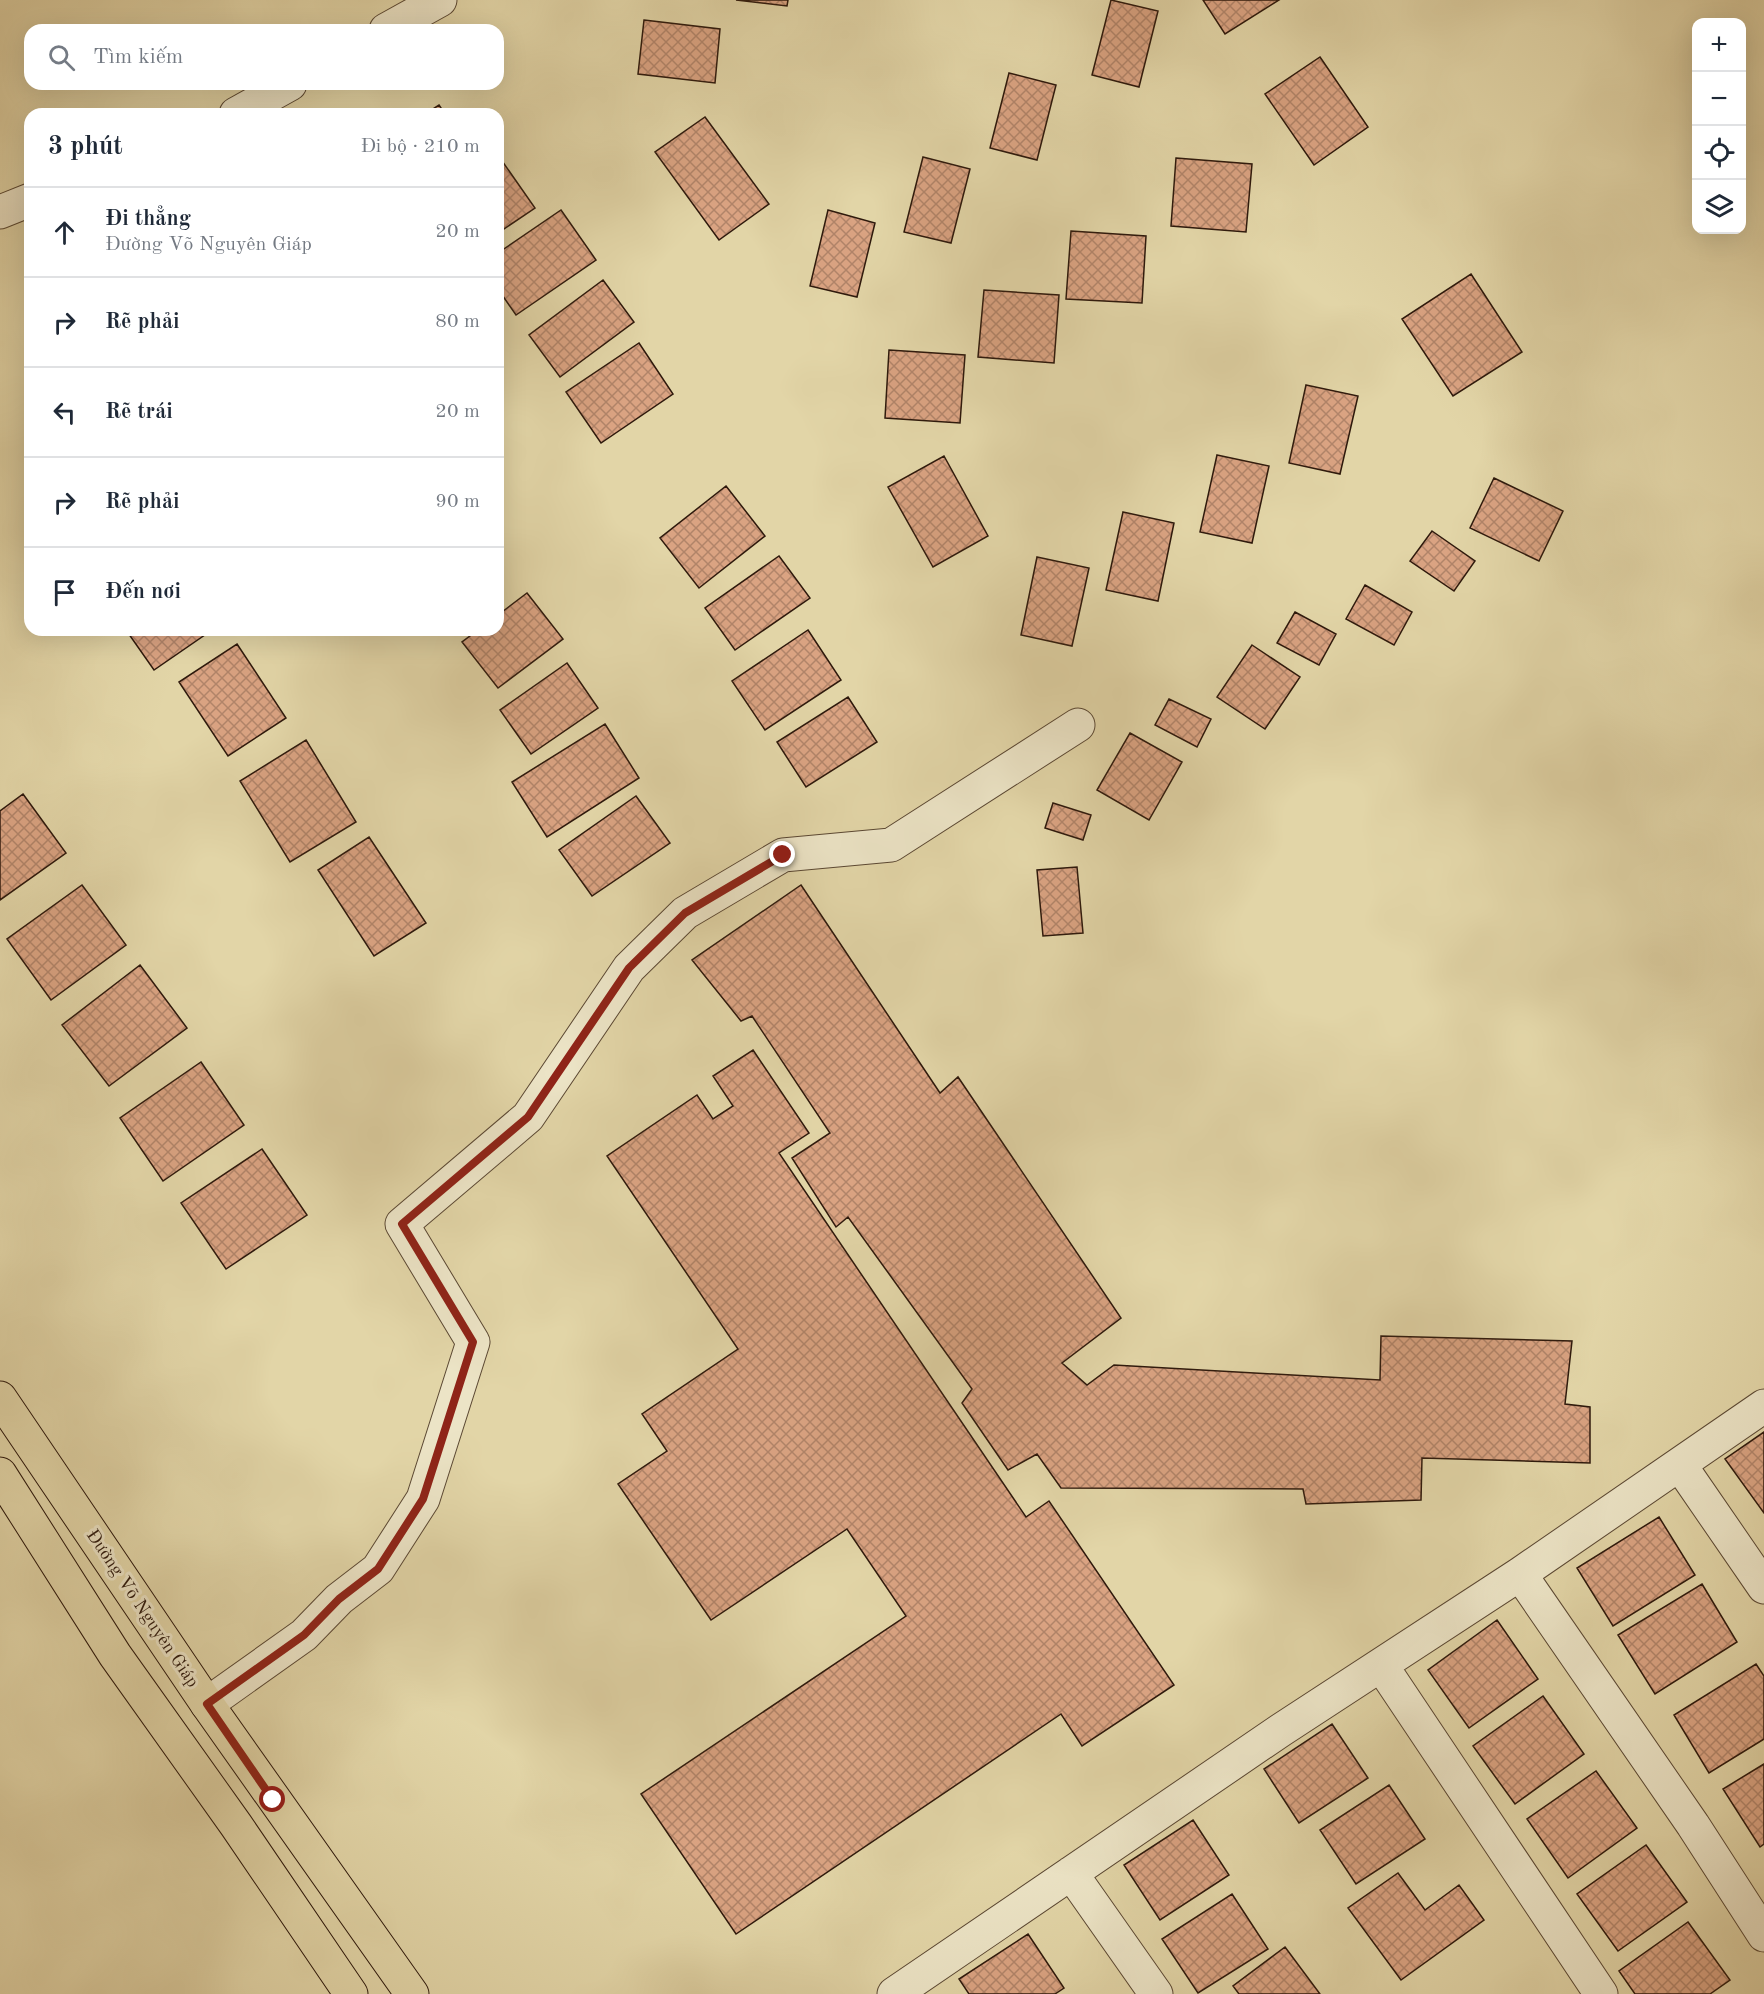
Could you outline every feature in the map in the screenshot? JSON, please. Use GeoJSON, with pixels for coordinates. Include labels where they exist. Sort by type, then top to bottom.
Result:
{"type":"FeatureCollection","features":[{"type":"Feature","properties":{"kind":"main road","name":"Đường Võ Nguyên Giáp"},"geometry":{"type":"LineString","coordinates":[[0,1398],[207,1704],[412,1994]]}},
{"type":"Feature","properties":{"kind":"main road"},"geometry":{"type":"LineString","coordinates":[[0,1474],[115,1655],[170,1730],[351,1994]]}},
{"type":"Feature","properties":{"kind":"main road"},"geometry":{"type":"LineString","coordinates":[[170,1730],[207,1704]]}},
{"type":"Feature","properties":{"kind":"lane"},"geometry":{"type":"LineString","coordinates":[[397,24],[440,0]]}},
{"type":"Feature","properties":{"kind":"lane"},"geometry":{"type":"LineString","coordinates":[[247,108],[279,90]]}},
{"type":"Feature","properties":{"kind":"lane"},"geometry":{"type":"LineString","coordinates":[[0,212],[24,202]]}},
{"type":"Feature","properties":{"kind":"lane"},"geometry":{"type":"LineString","coordinates":[[207,1704],[304,1635],[339,1599],[378,1569],[423,1499],[473,1342],[402,1224],[528,1117],[629,968],[685,913],[783,855],[891,845],[1078,725]]}},
{"type":"Feature","properties":{"kind":"lane"},"geometry":{"type":"LineString","coordinates":[[894,1994],[1281,1730],[1520,1574],[1764,1406]]}},
{"type":"Feature","properties":{"kind":"lane"},"geometry":{"type":"LineString","coordinates":[[1680,1465],[1764,1587]]}},
{"type":"Feature","properties":{"kind":"lane"},"geometry":{"type":"LineString","coordinates":[[1520,1574],[1693,1825],[1764,1935]]}},
{"type":"Feature","properties":{"kind":"lane"},"geometry":{"type":"LineString","coordinates":[[1381,1665],[1601,1994]]}},
{"type":"Feature","properties":{"kind":"lane"},"geometry":{"type":"LineString","coordinates":[[1071,1874],[1156,1994]]}},
{"type":"Feature","properties":{"kind":"building"},"geometry":{"type":"Polygon","coordinates":[[[736,0],[788,0],[787,6],[736,0]]]}},
{"type":"Feature","properties":{"kind":"building"},"geometry":{"type":"Polygon","coordinates":[[[1111,0],[1158,11],[1139,87],[1092,75],[1111,0]]]}},
{"type":"Feature","properties":{"kind":"building"},"geometry":{"type":"Polygon","coordinates":[[[1203,0],[1279,0],[1225,34],[1203,0]]]}},
{"type":"Feature","properties":{"kind":"building"},"geometry":{"type":"Polygon","coordinates":[[[644,20],[720,29],[715,83],[638,74],[644,20]]]}},
{"type":"Feature","properties":{"kind":"building"},"geometry":{"type":"Polygon","coordinates":[[[1320,57],[1368,127],[1314,165],[1265,94],[1320,57]]]}},
{"type":"Feature","properties":{"kind":"building"},"geometry":{"type":"Polygon","coordinates":[[[1009,73],[1056,85],[1037,160],[990,148],[1009,73]]]}},
{"type":"Feature","properties":{"kind":"building"},"geometry":{"type":"Polygon","coordinates":[[[705,117],[769,204],[719,240],[655,152],[705,117]]]}},
{"type":"Feature","properties":{"kind":"building"},"geometry":{"type":"Polygon","coordinates":[[[923,157],[970,169],[951,243],[904,232],[923,157]]]}},
{"type":"Feature","properties":{"kind":"building"},"geometry":{"type":"Polygon","coordinates":[[[1176,158],[1252,164],[1246,232],[1171,226],[1176,158]]]}},
{"type":"Feature","properties":{"kind":"building"},"geometry":{"type":"Polygon","coordinates":[[[504,164],[535,208],[504,229],[504,164]]]}},
{"type":"Feature","properties":{"kind":"building"},"geometry":{"type":"Polygon","coordinates":[[[561,210],[596,260],[516,315],[504,298],[504,249],[561,210]]]}},
{"type":"Feature","properties":{"kind":"building"},"geometry":{"type":"Polygon","coordinates":[[[828,210],[875,223],[857,297],[810,286],[828,210]]]}},
{"type":"Feature","properties":{"kind":"building"},"geometry":{"type":"Polygon","coordinates":[[[1071,231],[1146,236],[1142,303],[1066,299],[1071,231]]]}},
{"type":"Feature","properties":{"kind":"building"},"geometry":{"type":"Polygon","coordinates":[[[1471,274],[1522,352],[1453,396],[1402,319],[1471,274]]]}},
{"type":"Feature","properties":{"kind":"building"},"geometry":{"type":"Polygon","coordinates":[[[603,280],[634,322],[560,377],[529,335],[603,280]]]}},
{"type":"Feature","properties":{"kind":"building"},"geometry":{"type":"Polygon","coordinates":[[[984,290],[1059,295],[1054,363],[978,357],[984,290]]]}},
{"type":"Feature","properties":{"kind":"building"},"geometry":{"type":"Polygon","coordinates":[[[639,343],[673,394],[601,443],[566,392],[639,343]]]}},
{"type":"Feature","properties":{"kind":"building"},"geometry":{"type":"Polygon","coordinates":[[[889,350],[965,355],[960,423],[885,418],[889,350]]]}},
{"type":"Feature","properties":{"kind":"building"},"geometry":{"type":"Polygon","coordinates":[[[1306,385],[1358,396],[1340,474],[1289,463],[1306,385]]]}},
{"type":"Feature","properties":{"kind":"building"},"geometry":{"type":"Polygon","coordinates":[[[1217,455],[1269,466],[1252,543],[1200,532],[1217,455]]]}},
{"type":"Feature","properties":{"kind":"building"},"geometry":{"type":"Polygon","coordinates":[[[944,456],[988,536],[933,567],[888,487],[944,456]]]}},
{"type":"Feature","properties":{"kind":"building"},"geometry":{"type":"Polygon","coordinates":[[[1494,478],[1563,511],[1539,561],[1470,528],[1494,478]]]}},
{"type":"Feature","properties":{"kind":"building"},"geometry":{"type":"Polygon","coordinates":[[[726,486],[765,536],[699,588],[660,538],[726,486]]]}},
{"type":"Feature","properties":{"kind":"building"},"geometry":{"type":"Polygon","coordinates":[[[1123,512],[1174,523],[1158,601],[1106,590],[1123,512]]]}},
{"type":"Feature","properties":{"kind":"building"},"geometry":{"type":"Polygon","coordinates":[[[1432,531],[1475,561],[1454,591],[1410,561],[1432,531]]]}},
{"type":"Feature","properties":{"kind":"building"},"geometry":{"type":"Polygon","coordinates":[[[779,556],[810,598],[735,650],[705,608],[779,556]]]}},
{"type":"Feature","properties":{"kind":"building"},"geometry":{"type":"Polygon","coordinates":[[[1037,557],[1089,568],[1072,646],[1021,635],[1037,557]]]}},
{"type":"Feature","properties":{"kind":"building"},"geometry":{"type":"Polygon","coordinates":[[[1365,585],[1412,612],[1394,645],[1346,619],[1365,585]]]}},
{"type":"Feature","properties":{"kind":"building"},"geometry":{"type":"Polygon","coordinates":[[[527,593],[563,639],[498,688],[462,642],[470,636],[504,636],[504,610],[527,593]]]}},
{"type":"Feature","properties":{"kind":"building"},"geometry":{"type":"Polygon","coordinates":[[[1295,612],[1336,634],[1319,665],[1277,643],[1295,612]]]}},
{"type":"Feature","properties":{"kind":"building"},"geometry":{"type":"Polygon","coordinates":[[[808,630],[841,680],[765,730],[732,681],[808,630]]]}},
{"type":"Feature","properties":{"kind":"building"},"geometry":{"type":"Polygon","coordinates":[[[130,636],[203,636],[154,670],[130,636]]]}},
{"type":"Feature","properties":{"kind":"building"},"geometry":{"type":"Polygon","coordinates":[[[237,644],[286,718],[228,756],[179,682],[237,644]]]}},
{"type":"Feature","properties":{"kind":"building"},"geometry":{"type":"Polygon","coordinates":[[[1252,645],[1300,677],[1265,729],[1217,697],[1252,645]]]}},
{"type":"Feature","properties":{"kind":"building"},"geometry":{"type":"Polygon","coordinates":[[[567,663],[598,708],[531,754],[500,710],[567,663]]]}},
{"type":"Feature","properties":{"kind":"building"},"geometry":{"type":"Polygon","coordinates":[[[848,697],[877,742],[806,787],[777,742],[848,697]]]}},
{"type":"Feature","properties":{"kind":"building"},"geometry":{"type":"Polygon","coordinates":[[[1169,699],[1211,719],[1197,747],[1155,725],[1169,699]]]}},
{"type":"Feature","properties":{"kind":"building"},"geometry":{"type":"Polygon","coordinates":[[[605,724],[639,778],[547,837],[512,782],[605,724]]]}},
{"type":"Feature","properties":{"kind":"building"},"geometry":{"type":"Polygon","coordinates":[[[1130,733],[1182,762],[1149,820],[1097,790],[1130,733]]]}},
{"type":"Feature","properties":{"kind":"building"},"geometry":{"type":"Polygon","coordinates":[[[306,740],[356,822],[290,862],[240,781],[306,740]]]}},
{"type":"Feature","properties":{"kind":"building"},"geometry":{"type":"Polygon","coordinates":[[[23,794],[66,853],[0,900],[0,811],[23,794]]]}},
{"type":"Feature","properties":{"kind":"building"},"geometry":{"type":"Polygon","coordinates":[[[636,796],[670,843],[592,896],[559,850],[636,796]]]}},
{"type":"Feature","properties":{"kind":"building"},"geometry":{"type":"Polygon","coordinates":[[[1053,803],[1091,815],[1083,840],[1045,828],[1053,803]]]}},
{"type":"Feature","properties":{"kind":"building"},"geometry":{"type":"Polygon","coordinates":[[[369,837],[426,923],[374,956],[318,870],[369,837]]]}},
{"type":"Feature","properties":{"kind":"building"},"geometry":{"type":"Polygon","coordinates":[[[1077,867],[1083,933],[1043,936],[1037,870],[1077,867]]]}},
{"type":"Feature","properties":{"kind":"building"},"geometry":{"type":"Polygon","coordinates":[[[82,885],[126,945],[51,1000],[7,939],[82,885]]]}},
{"type":"Feature","properties":{"kind":"building"},"geometry":{"type":"Polygon","coordinates":[[[801,885],[940,1093],[958,1077],[1121,1318],[1062,1363],[1087,1385],[1114,1365],[1380,1380],[1381,1336],[1572,1341],[1565,1404],[1590,1407],[1590,1463],[1422,1458],[1421,1500],[1306,1504],[1303,1489],[1061,1488],[1037,1454],[1008,1470],[962,1403],[972,1389],[848,1217],[836,1227],[792,1158],[830,1133],[752,1016],[741,1021],[692,960],[801,885]]]}},
{"type":"Feature","properties":{"kind":"building"},"geometry":{"type":"Polygon","coordinates":[[[140,965],[187,1028],[109,1086],[62,1025],[140,965]]]}},
{"type":"Feature","properties":{"kind":"building"},"geometry":{"type":"Polygon","coordinates":[[[753,1050],[809,1133],[779,1153],[1026,1517],[1049,1501],[1174,1685],[1082,1746],[1061,1714],[736,1934],[641,1794],[906,1616],[847,1529],[711,1620],[618,1484],[667,1451],[642,1414],[738,1349],[607,1156],[697,1095],[713,1119],[733,1106],[713,1076],[753,1050]]]}},
{"type":"Feature","properties":{"kind":"building"},"geometry":{"type":"Polygon","coordinates":[[[201,1062],[244,1125],[163,1181],[120,1118],[201,1062]]]}},
{"type":"Feature","properties":{"kind":"building"},"geometry":{"type":"Polygon","coordinates":[[[262,1149],[307,1215],[226,1269],[181,1203],[262,1149]]]}},
{"type":"Feature","properties":{"kind":"building"},"geometry":{"type":"Polygon","coordinates":[[[1764,1432],[1764,1513],[1725,1459],[1764,1432]]]}},
{"type":"Feature","properties":{"kind":"building"},"geometry":{"type":"Polygon","coordinates":[[[1659,1517],[1695,1575],[1613,1626],[1577,1568],[1659,1517]]]}},
{"type":"Feature","properties":{"kind":"building"},"geometry":{"type":"Polygon","coordinates":[[[1702,1584],[1737,1642],[1655,1694],[1618,1635],[1702,1584]]]}},
{"type":"Feature","properties":{"kind":"building"},"geometry":{"type":"Polygon","coordinates":[[[1497,1620],[1538,1679],[1469,1728],[1428,1670],[1497,1620]]]}},
{"type":"Feature","properties":{"kind":"building"},"geometry":{"type":"Polygon","coordinates":[[[1756,1664],[1764,1676],[1764,1739],[1709,1773],[1674,1715],[1756,1664]]]}},
{"type":"Feature","properties":{"kind":"building"},"geometry":{"type":"Polygon","coordinates":[[[1543,1696],[1584,1754],[1515,1804],[1473,1746],[1543,1696]]]}},
{"type":"Feature","properties":{"kind":"building"},"geometry":{"type":"Polygon","coordinates":[[[1332,1724],[1368,1778],[1299,1823],[1264,1769],[1332,1724]]]}},
{"type":"Feature","properties":{"kind":"building"},"geometry":{"type":"Polygon","coordinates":[[[1764,1764],[1764,1844],[1760,1847],[1723,1789],[1764,1764]]]}},
{"type":"Feature","properties":{"kind":"building"},"geometry":{"type":"Polygon","coordinates":[[[1596,1771],[1637,1828],[1568,1878],[1527,1819],[1596,1771]]]}},
{"type":"Feature","properties":{"kind":"building"},"geometry":{"type":"Polygon","coordinates":[[[1389,1785],[1425,1839],[1356,1884],[1320,1830],[1389,1785]]]}},
{"type":"Feature","properties":{"kind":"building"},"geometry":{"type":"Polygon","coordinates":[[[1193,1820],[1229,1875],[1160,1920],[1124,1865],[1193,1820]]]}},
{"type":"Feature","properties":{"kind":"building"},"geometry":{"type":"Polygon","coordinates":[[[1646,1845],[1687,1902],[1618,1951],[1577,1894],[1646,1845]]]}},
{"type":"Feature","properties":{"kind":"building"},"geometry":{"type":"Polygon","coordinates":[[[1398,1873],[1425,1910],[1459,1885],[1484,1920],[1401,1980],[1348,1908],[1398,1873]]]}},
{"type":"Feature","properties":{"kind":"building"},"geometry":{"type":"Polygon","coordinates":[[[1232,1894],[1268,1949],[1198,1993],[1162,1939],[1232,1894]]]}},
{"type":"Feature","properties":{"kind":"building"},"geometry":{"type":"Polygon","coordinates":[[[1688,1922],[1730,1980],[1710,1994],[1635,1994],[1619,1971],[1688,1922]]]}},
{"type":"Feature","properties":{"kind":"building"},"geometry":{"type":"Polygon","coordinates":[[[1028,1934],[1064,1988],[1055,1994],[969,1994],[959,1979],[1028,1934]]]}},
{"type":"Feature","properties":{"kind":"building"},"geometry":{"type":"Polygon","coordinates":[[[1285,1947],[1320,1994],[1239,1994],[1233,1986],[1285,1947]]]}},
{"type":"Feature","properties":{"kind":"route"},"geometry":{"type":"LineString","coordinates":[[273,1800],[207,1704],[304,1635],[339,1599],[378,1569],[423,1499],[473,1342],[402,1224],[528,1117],[629,968],[685,913],[783,855]]}}]}
